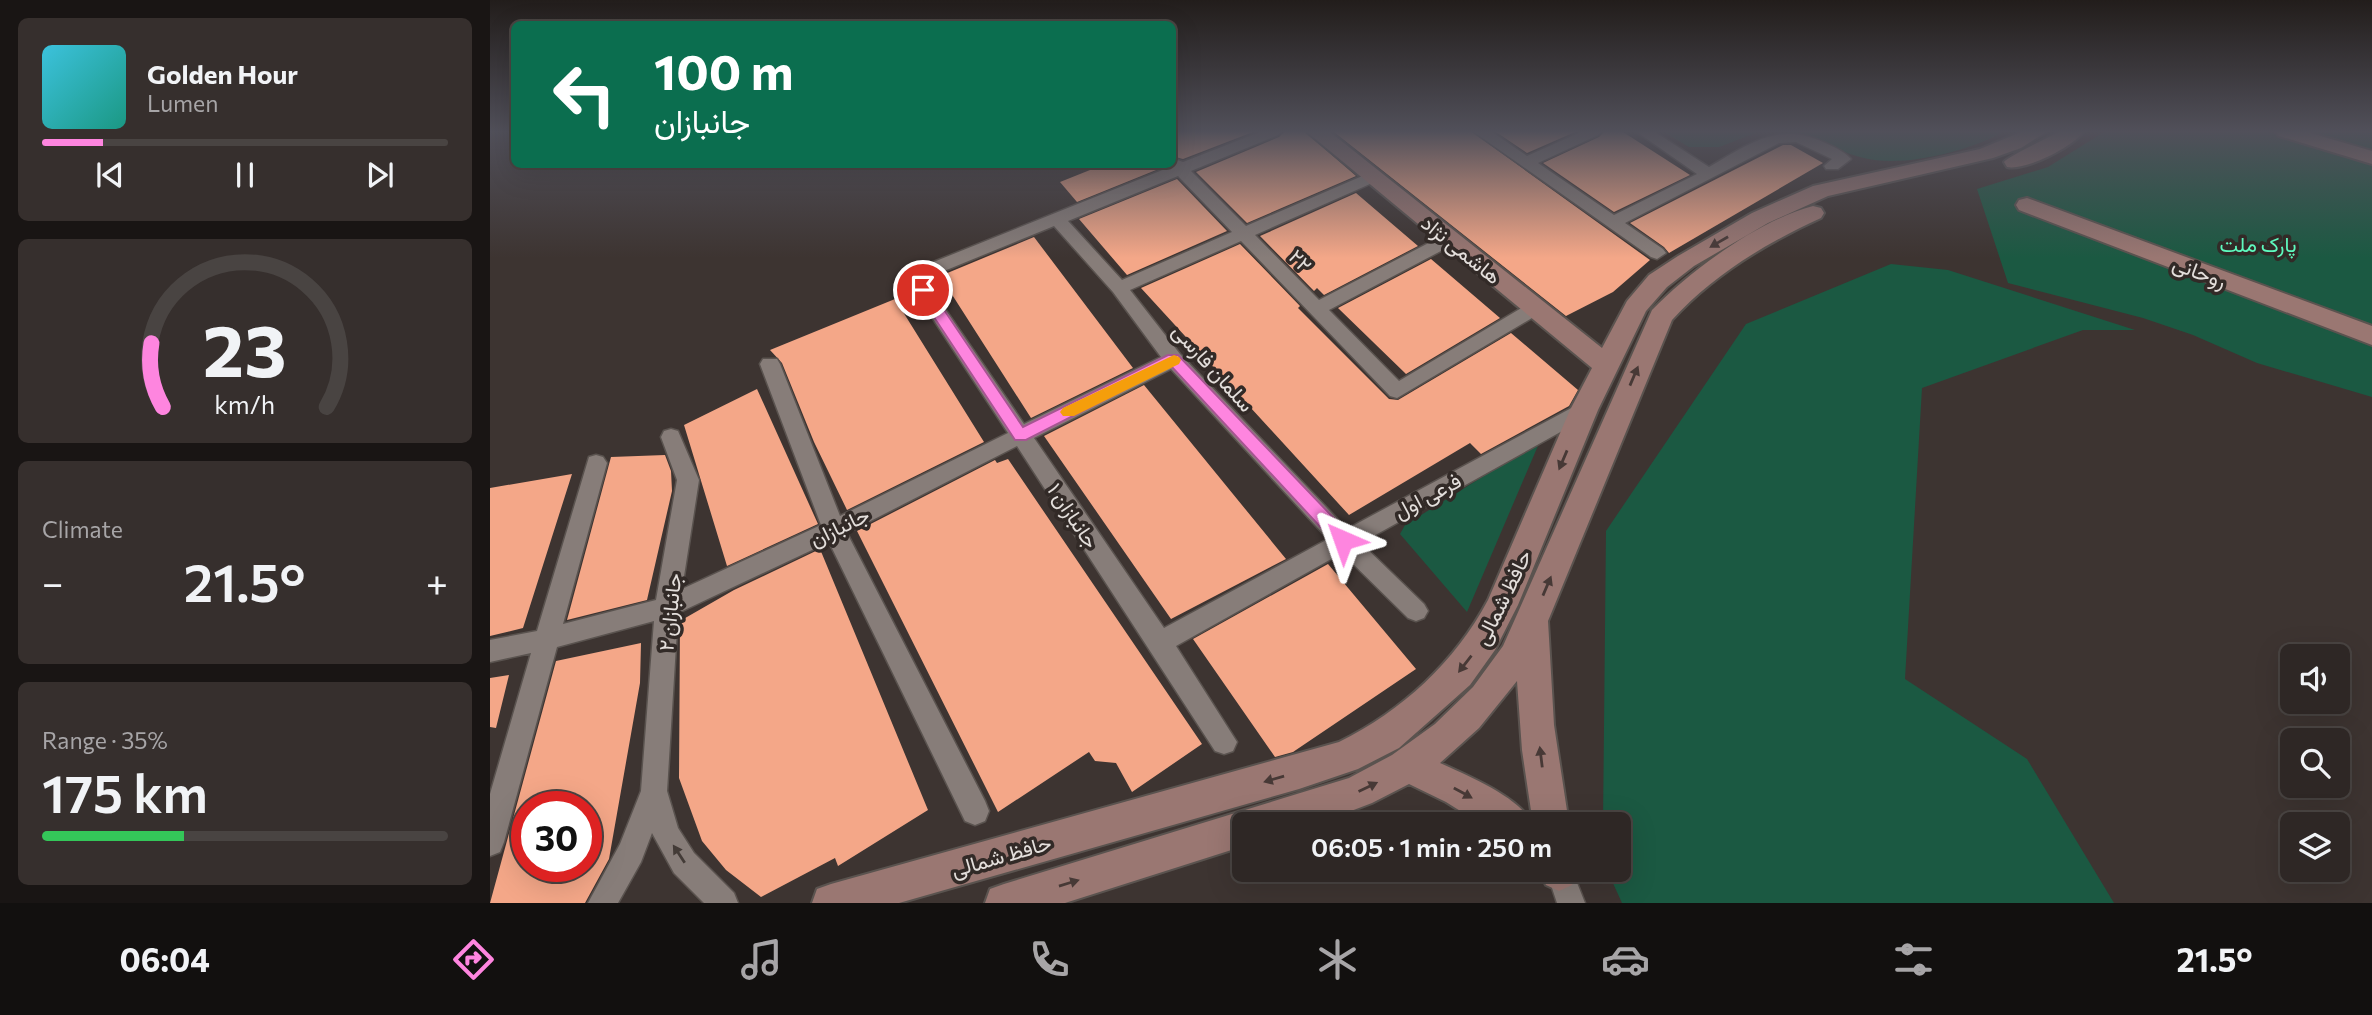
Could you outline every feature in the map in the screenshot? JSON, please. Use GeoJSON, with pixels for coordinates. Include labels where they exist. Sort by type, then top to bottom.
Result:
{"type":"FeatureCollection","features":[{"type":"Feature","properties":{"kind":"main road","name":"هاشمی نژاد"},"geometry":{"type":"LineString","coordinates":[[1369,174],[1607,366]]}},
{"type":"Feature","properties":{"kind":"main road","name":"حافظ شمالی"},"geometry":{"type":"LineString","coordinates":[[831,903],[1299,772],[1346,757],[1387,736],[1458,674],[1484,640],[1502,605],[1584,410],[1636,307],[1658,281],[1686,261],[1760,218],[1821,191],[1896,174]]}},
{"type":"Feature","properties":{"kind":"main road","name":"حافظ شمالی"},"geometry":{"type":"LineString","coordinates":[[1294,812],[1359,791],[1408,766],[1487,695],[1515,656],[1534,617],[1647,344],[1661,316],[1681,293],[1706,273],[1808,215],[1867,195],[1966,174]]}},
{"type":"Feature","properties":{"kind":"main road","name":"روحانی"},"geometry":{"type":"LineString","coordinates":[[2027,205],[2372,337]]}},
{"type":"Feature","properties":{"kind":"main road"},"geometry":{"type":"LineString","coordinates":[[1534,617],[1533,654],[1538,737],[1548,812]]}},
{"type":"Feature","properties":{"kind":"main road"},"geometry":{"type":"LineString","coordinates":[[1408,766],[1459,790],[1495,812]]}},
{"type":"Feature","properties":{"kind":"main road"},"geometry":{"type":"LineString","coordinates":[[1021,900],[1232,832]]}},
{"type":"Feature","properties":{"kind":"street"},"geometry":{"type":"LineString","coordinates":[[1058,220],[1157,174]]}},
{"type":"Feature","properties":{"kind":"street","name":"۲۲"},"geometry":{"type":"LineString","coordinates":[[1186,174],[1397,391],[1535,308]]}},
{"type":"Feature","properties":{"kind":"street"},"geometry":{"type":"LineString","coordinates":[[1545,174],[1657,253]]}},
{"type":"Feature","properties":{"kind":"street"},"geometry":{"type":"LineString","coordinates":[[1614,222],[1709,174]]}},
{"type":"Feature","properties":{"kind":"street"},"geometry":{"type":"LineString","coordinates":[[1119,288],[1373,177]]}},
{"type":"Feature","properties":{"kind":"street","name":"سلمان فارسی"},"geometry":{"type":"LineString","coordinates":[[1058,220],[1119,288],[1173,359],[1343,540],[1416,611]]}},
{"type":"Feature","properties":{"kind":"street","name":"جانبازان ۱"},"geometry":{"type":"LineString","coordinates":[[1058,220],[937,267],[923,290],[1160,642],[1224,742]]}},
{"type":"Feature","properties":{"kind":"street"},"geometry":{"type":"LineString","coordinates":[[1317,310],[1450,239]]}},
{"type":"Feature","properties":{"kind":"street","name":"جانبازان"},"geometry":{"type":"LineString","coordinates":[[490,651],[548,639],[667,607],[834,529],[1173,359]]}},
{"type":"Feature","properties":{"kind":"street"},"geometry":{"type":"LineString","coordinates":[[770,364],[834,529],[975,811]]}},
{"type":"Feature","properties":{"kind":"street","name":"فرعی اول"},"geometry":{"type":"LineString","coordinates":[[1160,642],[1584,410]]}},
{"type":"Feature","properties":{"kind":"street","name":"جانبازان ۲"},"geometry":{"type":"LineString","coordinates":[[654,792],[667,607],[688,480],[671,437]]}},
{"type":"Feature","properties":{"kind":"street"},"geometry":{"type":"LineString","coordinates":[[490,842],[596,463]]}},
{"type":"Feature","properties":{"kind":"street"},"geometry":{"type":"LineString","coordinates":[[602,903],[631,852],[654,792]]}},
{"type":"Feature","properties":{"kind":"street"},"geometry":{"type":"LineString","coordinates":[[654,792],[666,834],[684,863],[724,903]]}},
{"type":"Feature","properties":{"kind":"green space","name":"پارک ملت"},"geometry":{"type":"Polygon","coordinates":[[[2025,174],[2372,174],[2372,397],[2257,363],[2193,335],[2143,318],[2008,283],[1977,189],[2025,174]]]}},
{"type":"Feature","properties":{"kind":"green space"},"geometry":{"type":"Polygon","coordinates":[[[1891,264],[1948,270],[2135,330],[2083,330],[1922,388],[1905,679],[2027,759],[2114,903],[1622,903],[1612,882],[1631,882],[1631,812],[1603,812],[1606,531],[1746,324],[1891,264]]]}},
{"type":"Feature","properties":{"kind":"green space"},"geometry":{"type":"Polygon","coordinates":[[[1540,441],[1467,612],[1400,534],[1405,525],[1540,441]]]}},
{"type":"Feature","properties":{"kind":"building"},"geometry":{"type":"Polygon","coordinates":[[[1080,174],[1146,174],[1077,202],[1060,182],[1080,174]]]}},
{"type":"Feature","properties":{"kind":"building"},"geometry":{"type":"Polygon","coordinates":[[[1198,174],[1356,176],[1247,223],[1198,174]]]}},
{"type":"Feature","properties":{"kind":"building"},"geometry":{"type":"Polygon","coordinates":[[[1387,174],[1531,174],[1650,260],[1613,292],[1566,316],[1387,174]]]}},
{"type":"Feature","properties":{"kind":"building"},"geometry":{"type":"Polygon","coordinates":[[[1559,174],[1690,175],[1614,212],[1559,174]]]}},
{"type":"Feature","properties":{"kind":"building"},"geometry":{"type":"Polygon","coordinates":[[[1726,174],[1804,174],[1669,253],[1630,223],[1726,174]]]}},
{"type":"Feature","properties":{"kind":"building"},"geometry":{"type":"Polygon","coordinates":[[[1177,179],[1227,231],[1127,275],[1079,219],[1177,179]]]}},
{"type":"Feature","properties":{"kind":"building"},"geometry":{"type":"Polygon","coordinates":[[[1356,193],[1418,246],[1324,295],[1317,288],[1314,291],[1260,236],[1356,193]]]}},
{"type":"Feature","properties":{"kind":"building"},"geometry":{"type":"Polygon","coordinates":[[[1034,237],[1133,368],[1031,418],[942,279],[945,274],[1034,237]]]}},
{"type":"Feature","properties":{"kind":"building"},"geometry":{"type":"Polygon","coordinates":[[[1240,244],[1300,306],[1298,308],[1389,399],[1398,400],[1511,333],[1578,390],[1569,406],[1481,454],[1470,443],[1349,515],[1141,288],[1240,244]]]}},
{"type":"Feature","properties":{"kind":"building"},"geometry":{"type":"Polygon","coordinates":[[[1431,259],[1500,318],[1406,374],[1338,308],[1431,259]]]}},
{"type":"Feature","properties":{"kind":"building"},"geometry":{"type":"Polygon","coordinates":[[[895,299],[984,442],[847,510],[814,442],[782,363],[770,350],[895,299]]]}},
{"type":"Feature","properties":{"kind":"building"},"geometry":{"type":"Polygon","coordinates":[[[1144,385],[1286,559],[1171,619],[1044,436],[1144,385]]]}},
{"type":"Feature","properties":{"kind":"building"},"geometry":{"type":"Polygon","coordinates":[[[757,389],[818,524],[727,566],[684,425],[757,389]]]}},
{"type":"Feature","properties":{"kind":"building"},"geometry":{"type":"Polygon","coordinates":[[[665,455],[671,471],[672,491],[647,600],[567,620],[611,457],[665,455]]]}},
{"type":"Feature","properties":{"kind":"building"},"geometry":{"type":"Polygon","coordinates":[[[1008,459],[1202,744],[1132,792],[1116,763],[1095,761],[1089,752],[998,812],[857,531],[995,460],[997,463],[1008,459]]]}},
{"type":"Feature","properties":{"kind":"building"},"geometry":{"type":"Polygon","coordinates":[[[572,474],[523,628],[490,636],[490,488],[572,474]]]}},
{"type":"Feature","properties":{"kind":"building"},"geometry":{"type":"Polygon","coordinates":[[[820,549],[928,810],[838,866],[835,858],[761,897],[726,870],[702,841],[679,778],[680,621],[734,590],[820,549]]]}},
{"type":"Feature","properties":{"kind":"building"},"geometry":{"type":"Polygon","coordinates":[[[1328,564],[1416,669],[1293,752],[1275,757],[1193,639],[1328,564]]]}},
{"type":"Feature","properties":{"kind":"building"},"geometry":{"type":"Polygon","coordinates":[[[641,643],[640,683],[609,859],[602,872],[602,791],[521,791],[556,661],[641,643]]]}},
{"type":"Feature","properties":{"kind":"building"},"geometry":{"type":"Polygon","coordinates":[[[509,675],[496,728],[490,727],[490,678],[509,675]]]}},
{"type":"Feature","properties":{"kind":"building"},"geometry":{"type":"Polygon","coordinates":[[[511,826],[511,882],[596,882],[585,903],[490,903],[511,826]]]}},
{"type":"Feature","properties":{"kind":"slow traffic"},"geometry":{"type":"LineString","coordinates":[[1068,412],[1174,360]]}},
{"type":"Feature","properties":{"kind":"route"},"geometry":{"type":"LineString","coordinates":[[923,290],[1021,436],[1173,359],[1343,540]]}}]}
